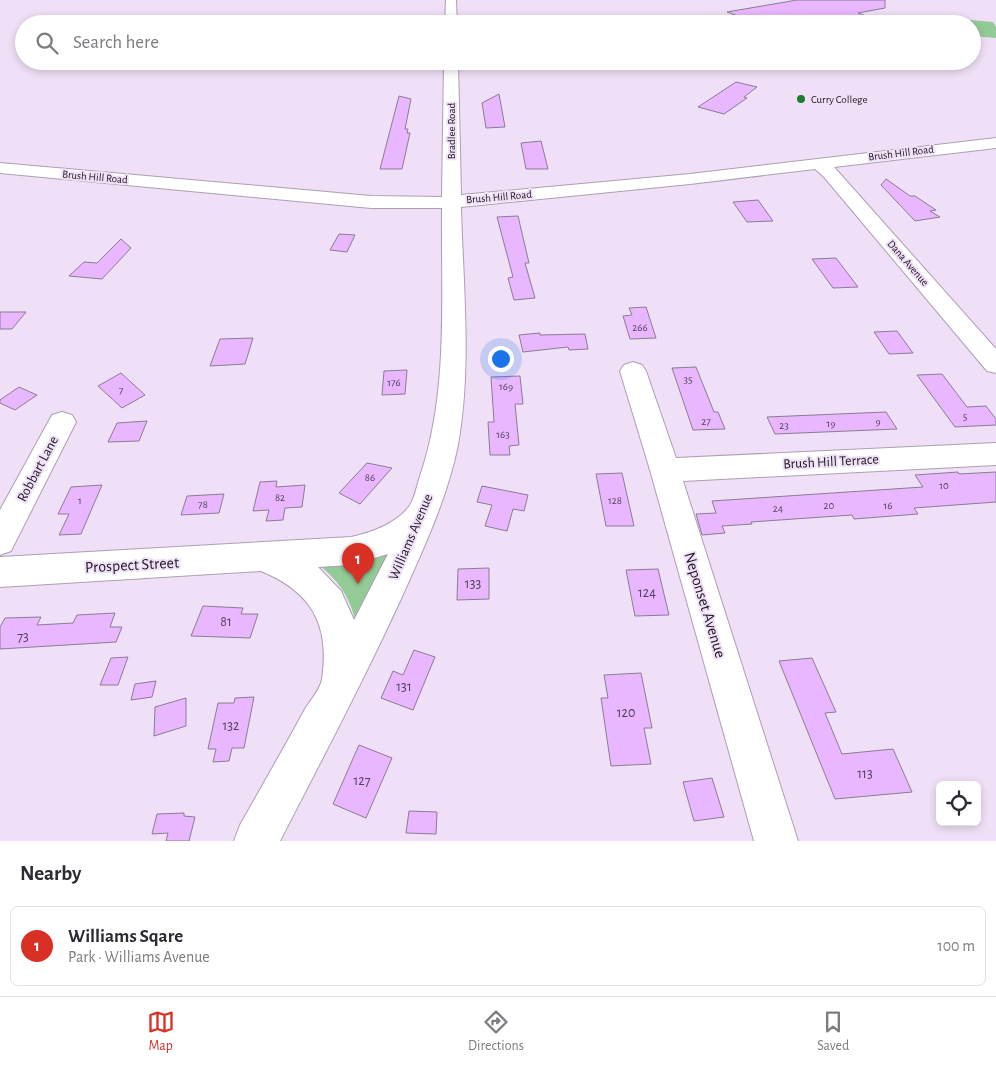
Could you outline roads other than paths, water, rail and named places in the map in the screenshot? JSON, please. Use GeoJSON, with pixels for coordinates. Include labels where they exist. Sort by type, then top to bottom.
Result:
{"type":"FeatureCollection","features":[{"type":"Feature","properties":{"kind":"street"},"geometry":{"type":"LineString","coordinates":[[451,0],[451,15]]}},
{"type":"Feature","properties":{"kind":"street","name":"Bradlee Road"},"geometry":{"type":"LineString","coordinates":[[451,70],[451,202]]}},
{"type":"Feature","properties":{"kind":"street","name":"Brush Hill Road"},"geometry":{"type":"LineString","coordinates":[[0,168],[371,202],[422,204],[697,178],[996,143]]}},
{"type":"Feature","properties":{"kind":"street","name":"Dana Avenue"},"geometry":{"type":"LineString","coordinates":[[818,163],[830,174],[996,365]]}},
{"type":"Feature","properties":{"kind":"street","name":"Williams Avenue"},"geometry":{"type":"LineString","coordinates":[[256,841],[338,690],[391,583],[438,470],[449,406],[453,348],[451,202]]}},
{"type":"Feature","properties":{"kind":"street","name":"Neponset Avenue"},"geometry":{"type":"LineString","coordinates":[[633,371],[665,470],[776,841]]}},
{"type":"Feature","properties":{"kind":"street","name":"Robbart Lane"},"geometry":{"type":"LineString","coordinates":[[0,541],[62,422]]}},
{"type":"Feature","properties":{"kind":"street","name":"Brush Hill Terrace"},"geometry":{"type":"LineString","coordinates":[[665,470],[996,454]]}},
{"type":"Feature","properties":{"kind":"street","name":"Prospect Street"},"geometry":{"type":"LineString","coordinates":[[0,572],[333,553],[366,548],[393,536],[422,512]]}},
{"type":"Feature","properties":{"kind":"street","name":"Prospect Street"},"geometry":{"type":"LineString","coordinates":[[263,557],[290,567],[303,575],[315,585],[332,607],[342,636],[342,661],[338,690]]}},
{"type":"Feature","properties":{"kind":"place","name":"Curry College"},"geometry":{"type":"Point","coordinates":[801,99]}},
{"type":"Feature","properties":{"kind":"place","name":"Williams Sqare"},"geometry":{"type":"Point","coordinates":[358,584]}}]}
